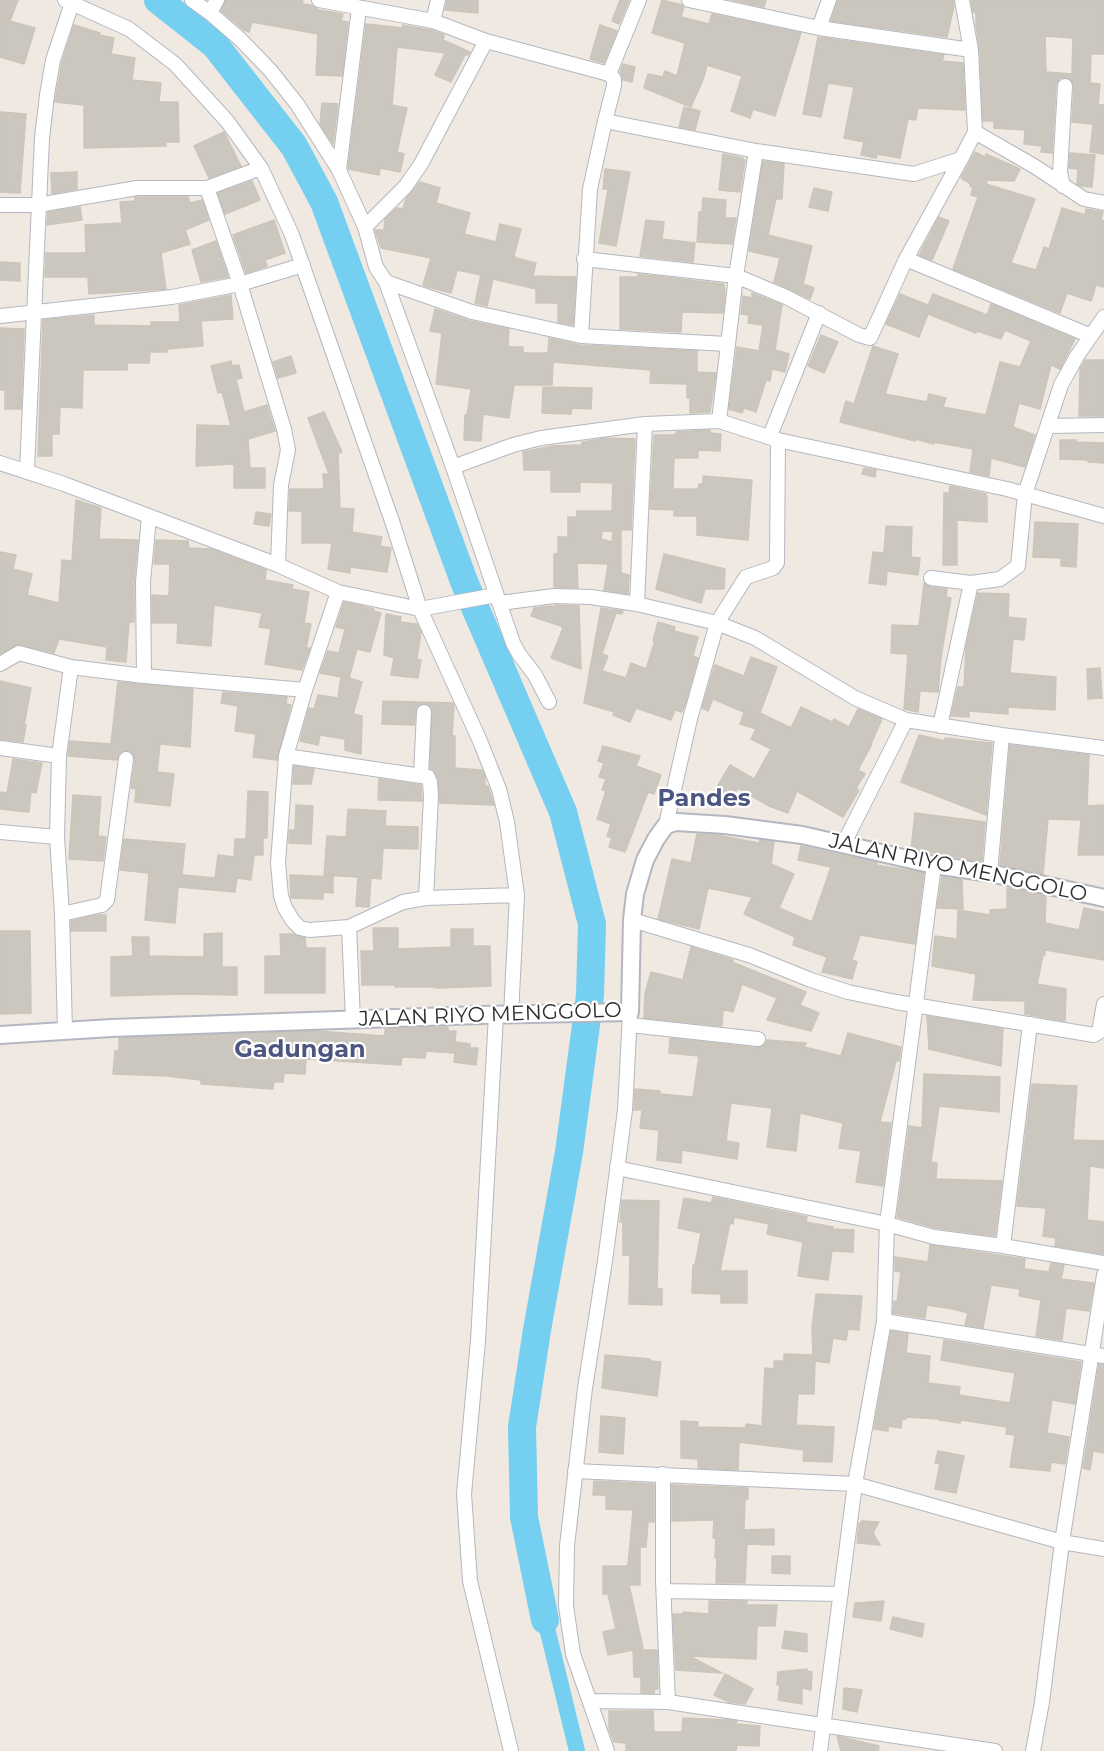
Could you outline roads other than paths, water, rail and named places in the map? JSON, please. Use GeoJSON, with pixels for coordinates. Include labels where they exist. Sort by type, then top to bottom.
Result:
{"type":"FeatureCollection","features":[{"type":"Feature","properties":{"kind":"street"},"geometry":{"type":"LineString","coordinates":[[192,0],[240,39],[270,70],[297,104],[339,170],[365,227],[376,267],[386,282],[453,467],[513,643],[535,675],[549,702]]}},
{"type":"Feature","properties":{"kind":"street"},"geometry":{"type":"LineString","coordinates":[[210,14],[217,0]]}},
{"type":"Feature","properties":{"kind":"street"},"geometry":{"type":"LineString","coordinates":[[319,0],[433,21],[486,41],[609,74],[614,79],[590,189],[581,336]]}},
{"type":"Feature","properties":{"kind":"street"},"geometry":{"type":"LineString","coordinates":[[433,21],[438,0]]}},
{"type":"Feature","properties":{"kind":"street"},"geometry":{"type":"LineString","coordinates":[[609,74],[639,0]]}},
{"type":"Feature","properties":{"kind":"street"},"geometry":{"type":"LineString","coordinates":[[689,0],[819,28],[971,50]]}},
{"type":"Feature","properties":{"kind":"street"},"geometry":{"type":"LineString","coordinates":[[819,28],[829,0]]}},
{"type":"Feature","properties":{"kind":"street"},"geometry":{"type":"LineString","coordinates":[[584,259],[736,276],[780,294],[859,335],[870,338],[906,259],[975,132],[971,50],[962,0]]}},
{"type":"Feature","properties":{"kind":"street"},"geometry":{"type":"LineString","coordinates":[[27,470],[38,205],[47,95],[53,60],[68,2],[129,29],[175,64],[227,121],[261,168],[283,213],[303,265],[393,524],[420,609],[480,741],[499,789],[507,822],[517,895],[504,1015],[464,1494],[473,1599],[511,1751]]}},
{"type":"Feature","properties":{"kind":"street"},"geometry":{"type":"LineString","coordinates":[[339,170],[359,8]]}},
{"type":"Feature","properties":{"kind":"street"},"geometry":{"type":"LineString","coordinates":[[365,227],[405,188],[421,165],[486,41]]}},
{"type":"Feature","properties":{"kind":"street"},"geometry":{"type":"LineString","coordinates":[[1063,186],[1060,172],[1065,86]]}},
{"type":"Feature","properties":{"kind":"street"},"geometry":{"type":"LineString","coordinates":[[605,121],[756,151],[914,174],[961,159]]}},
{"type":"Feature","properties":{"kind":"street"},"geometry":{"type":"LineString","coordinates":[[975,132],[1034,166],[1084,199],[1104,203]]}},
{"type":"Feature","properties":{"kind":"street"},"geometry":{"type":"LineString","coordinates":[[719,421],[736,276],[756,151]]}},
{"type":"Feature","properties":{"kind":"street"},"geometry":{"type":"LineString","coordinates":[[0,205],[38,205],[137,189],[207,189],[261,168]]}},
{"type":"Feature","properties":{"kind":"street"},"geometry":{"type":"LineString","coordinates":[[207,189],[240,284],[284,429],[288,450],[281,485],[279,565]]}},
{"type":"Feature","properties":{"kind":"street"},"geometry":{"type":"LineString","coordinates":[[906,259],[1091,336]]}},
{"type":"Feature","properties":{"kind":"street"},"geometry":{"type":"LineString","coordinates":[[0,315],[172,297],[240,284],[303,265]]}},
{"type":"Feature","properties":{"kind":"street"},"geometry":{"type":"LineString","coordinates":[[386,282],[472,312],[581,336],[727,344]]}},
{"type":"Feature","properties":{"kind":"street"},"geometry":{"type":"LineString","coordinates":[[666,825],[690,719],[717,623],[746,577],[773,568],[777,563],[774,438],[819,313]]}},
{"type":"Feature","properties":{"kind":"street"},"geometry":{"type":"LineString","coordinates":[[931,578],[971,583],[1000,579],[1018,566],[1025,494],[1061,385],[1077,356],[1104,317]]}},
{"type":"Feature","properties":{"kind":"street"},"geometry":{"type":"LineString","coordinates":[[453,467],[513,445],[541,438],[645,424],[719,421],[774,438],[1025,494],[1104,516]]}},
{"type":"Feature","properties":{"kind":"street"},"geometry":{"type":"LineString","coordinates":[[637,604],[645,424]]}},
{"type":"Feature","properties":{"kind":"street"},"geometry":{"type":"LineString","coordinates":[[1048,426],[1104,425]]}},
{"type":"Feature","properties":{"kind":"street"},"geometry":{"type":"LineString","coordinates":[[0,463],[27,470],[279,565],[338,592],[420,609],[496,598],[573,596],[637,604],[717,623],[754,638],[855,698],[906,720],[1104,748]]}},
{"type":"Feature","properties":{"kind":"street"},"geometry":{"type":"LineString","coordinates":[[144,676],[143,582],[149,517]]}},
{"type":"Feature","properties":{"kind":"street"},"geometry":{"type":"LineString","coordinates":[[940,726],[971,583]]}},
{"type":"Feature","properties":{"kind":"street"},"geometry":{"type":"LineString","coordinates":[[338,592],[305,690],[286,756],[278,863],[281,896],[285,908],[300,928],[309,930],[349,927],[403,902],[426,898],[517,895]]}},
{"type":"Feature","properties":{"kind":"street"},"geometry":{"type":"LineString","coordinates":[[0,664],[19,654],[71,667],[144,676],[305,690]]}},
{"type":"Feature","properties":{"kind":"street"},"geometry":{"type":"LineString","coordinates":[[65,1031],[62,914],[57,837],[59,756],[71,667]]}},
{"type":"Feature","properties":{"kind":"street"},"geometry":{"type":"LineString","coordinates":[[421,775],[424,712]]}},
{"type":"Feature","properties":{"kind":"street"},"geometry":{"type":"LineString","coordinates":[[844,843],[906,720]]}},
{"type":"Feature","properties":{"kind":"street"},"geometry":{"type":"LineString","coordinates":[[990,873],[1002,735]]}},
{"type":"Feature","properties":{"kind":"street"},"geometry":{"type":"LineString","coordinates":[[0,748],[59,756]]}},
{"type":"Feature","properties":{"kind":"street"},"geometry":{"type":"LineString","coordinates":[[286,756],[421,775],[429,779],[431,796],[426,898]]}},
{"type":"Feature","properties":{"kind":"street"},"geometry":{"type":"LineString","coordinates":[[62,914],[102,905],[107,900],[126,759]]}},
{"type":"Feature","properties":{"kind":"street","name":"JALAN RIYO MENGGOLO"},"geometry":{"type":"LineString","coordinates":[[0,1035],[504,1015],[627,1016],[635,894],[645,860],[656,839],[666,825],[675,822],[768,830],[844,843],[934,865],[990,873],[1104,898]]}},
{"type":"Feature","properties":{"kind":"street"},"geometry":{"type":"LineString","coordinates":[[0,832],[57,837]]}},
{"type":"Feature","properties":{"kind":"street"},"geometry":{"type":"LineString","coordinates":[[820,1751],[855,1484],[884,1321],[887,1224],[934,865]]}},
{"type":"Feature","properties":{"kind":"street"},"geometry":{"type":"LineString","coordinates":[[632,920],[749,955],[848,992],[916,1005],[1096,1035],[1100,1029],[1104,1004]]}},
{"type":"Feature","properties":{"kind":"street"},"geometry":{"type":"LineString","coordinates":[[349,927],[353,1020]]}},
{"type":"Feature","properties":{"kind":"street"},"geometry":{"type":"LineString","coordinates":[[607,1751],[573,1654],[566,1606],[567,1546],[575,1471],[625,1110],[627,1016],[758,1039]]}},
{"type":"Feature","properties":{"kind":"street"},"geometry":{"type":"LineString","coordinates":[[1003,1246],[1030,1024]]}},
{"type":"Feature","properties":{"kind":"street"},"geometry":{"type":"LineString","coordinates":[[617,1168],[887,1224],[934,1237],[1104,1263]]}},
{"type":"Feature","properties":{"kind":"street"},"geometry":{"type":"LineString","coordinates":[[1033,1751],[1042,1702],[1062,1542],[1097,1355],[1104,1275]]}},
{"type":"Feature","properties":{"kind":"street"},"geometry":{"type":"LineString","coordinates":[[884,1321],[1097,1355]]}},
{"type":"Feature","properties":{"kind":"street"},"geometry":{"type":"LineString","coordinates":[[575,1471],[855,1484],[1062,1542],[1104,1549]]}},
{"type":"Feature","properties":{"kind":"street"},"geometry":{"type":"LineString","coordinates":[[663,1474],[668,1702]]}},
{"type":"Feature","properties":{"kind":"street"},"geometry":{"type":"LineString","coordinates":[[664,1591],[841,1594]]}},
{"type":"Feature","properties":{"kind":"street"},"geometry":{"type":"LineString","coordinates":[[590,1701],[668,1702],[995,1751]]}},
{"type":"Feature","properties":{"kind":"waterway"},"geometry":{"type":"LineString","coordinates":[[158,0],[215,45],[294,146],[324,202],[465,584],[563,812],[592,924],[590,995],[569,1152],[522,1427],[524,1517],[545,1620]]}},
{"type":"Feature","properties":{"kind":"waterway"},"geometry":{"type":"LineString","coordinates":[[545,1620],[577,1751]]}},
{"type":"Feature","properties":{"kind":"district","name":"Pandes"},"geometry":{"type":"Point","coordinates":[704,799]}},
{"type":"Feature","properties":{"kind":"district","name":"Gadungan"},"geometry":{"type":"Point","coordinates":[300,1050]}}]}
